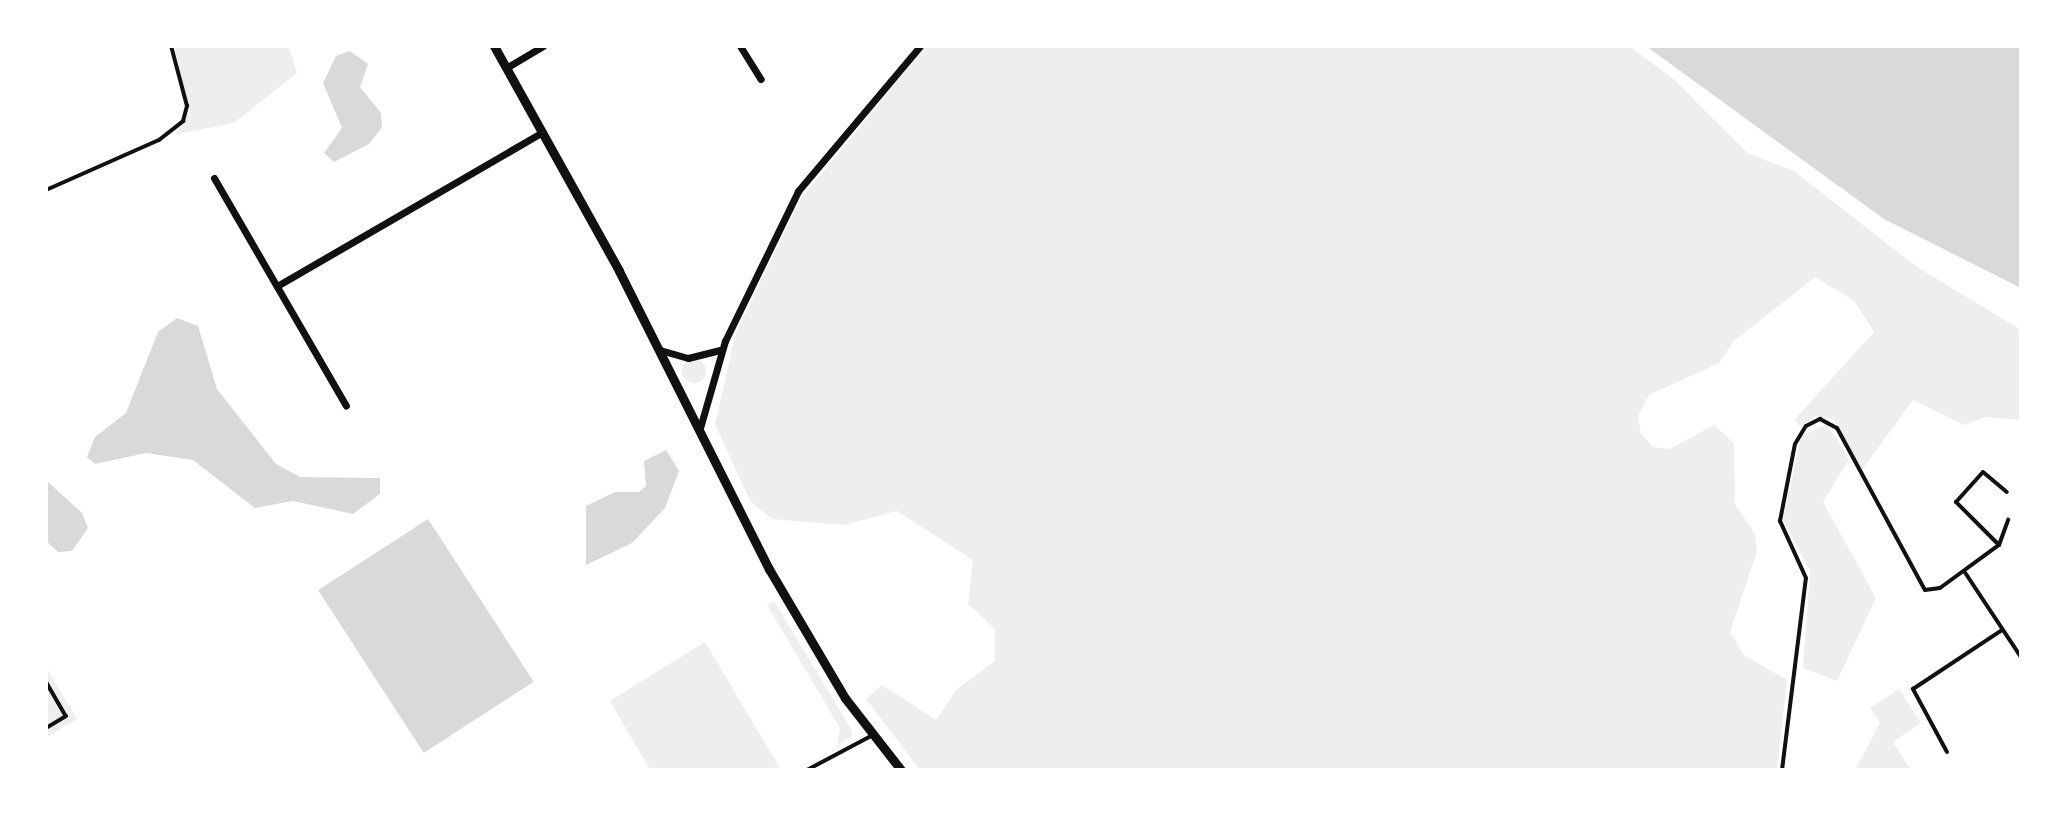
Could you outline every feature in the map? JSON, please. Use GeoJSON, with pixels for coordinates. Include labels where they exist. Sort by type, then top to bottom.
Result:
{"type":"FeatureCollection","features":[{"type":"Feature","properties":{"kind":"street"},"geometry":{"type":"LineString","coordinates":[[494,46],[658,348],[769,569],[871,736],[901,770]]}},
{"type":"Feature","properties":{"kind":"street"},"geometry":{"type":"LineString","coordinates":[[506,68],[543,46]]}},
{"type":"Feature","properties":{"kind":"street"},"geometry":{"type":"LineString","coordinates":[[740,46],[761,79]]}},
{"type":"Feature","properties":{"kind":"street"},"geometry":{"type":"LineString","coordinates":[[701,435],[722,350],[798,191],[920,46]]}},
{"type":"Feature","properties":{"kind":"street"},"geometry":{"type":"LineString","coordinates":[[277,286],[541,133]]}},
{"type":"Feature","properties":{"kind":"street"},"geometry":{"type":"LineString","coordinates":[[214,178],[346,406]]}},
{"type":"Feature","properties":{"kind":"street"},"geometry":{"type":"LineString","coordinates":[[658,348],[688,358],[722,350]]}},
{"type":"Feature","properties":{"kind":"lane"},"geometry":{"type":"LineString","coordinates":[[46,190],[159,140],[183,121],[187,106],[171,46]]}},
{"type":"Feature","properties":{"kind":"lane"},"geometry":{"type":"LineString","coordinates":[[1782,770],[1806,578],[1781,528],[1782,492],[1799,434],[1820,419],[1843,437],[1922,587],[1935,591],[1999,545],[2008,520]]}},
{"type":"Feature","properties":{"kind":"lane"},"geometry":{"type":"LineString","coordinates":[[1999,545],[1956,502],[1983,472],[2007,492]]}},
{"type":"Feature","properties":{"kind":"lane"},"geometry":{"type":"LineString","coordinates":[[1964,571],[2021,657]]}},
{"type":"Feature","properties":{"kind":"lane"},"geometry":{"type":"LineString","coordinates":[[1947,752],[1913,689],[2002,630]]}},
{"type":"Feature","properties":{"kind":"lane"},"geometry":{"type":"LineString","coordinates":[[46,682],[66,716],[46,728]]}},
{"type":"Feature","properties":{"kind":"lane"},"geometry":{"type":"LineString","coordinates":[[807,770],[871,736]]}},
{"type":"Feature","properties":{"kind":"shaded area"},"geometry":{"type":"Polygon","coordinates":[[[174,46],[289,46],[297,73],[234,123],[176,134],[190,112],[174,46]]]}},
{"type":"Feature","properties":{"kind":"shaded area"},"geometry":{"type":"Polygon","coordinates":[[[926,46],[1629,46],[1675,80],[1747,153],[1794,171],[1917,267],[2021,330],[2021,420],[1986,417],[1964,425],[1913,400],[1861,471],[1834,420],[1816,416],[1800,427],[1795,419],[1874,332],[1854,301],[1815,277],[1733,342],[1719,363],[1649,395],[1638,416],[1641,434],[1653,447],[1670,449],[1714,425],[1734,443],[1735,504],[1755,534],[1757,551],[1730,632],[1744,655],[1787,680],[1777,770],[920,770],[866,699],[882,685],[936,720],[957,689],[995,661],[995,629],[968,604],[973,560],[897,511],[844,525],[772,519],[750,501],[715,424],[736,332],[800,200],[926,46]]]}},
{"type":"Feature","properties":{"kind":"shaded area"},"geometry":{"type":"Polygon","coordinates":[[[1646,46],[2021,46],[2021,288],[1884,219],[1646,46]]]}},
{"type":"Feature","properties":{"kind":"shaded area"},"geometry":{"type":"Polygon","coordinates":[[[350,51],[368,64],[360,87],[381,113],[382,127],[369,144],[334,162],[324,153],[342,128],[323,83],[336,56],[350,51]]]}},
{"type":"Feature","properties":{"kind":"shaded area"},"geometry":{"type":"Polygon","coordinates":[[[177,318],[198,326],[217,389],[276,464],[300,477],[380,478],[380,494],[353,514],[293,501],[255,508],[193,460],[146,453],[95,464],[87,457],[95,437],[126,413],[158,332],[177,318]]]}},
{"type":"Feature","properties":{"kind":"shaded area"},"geometry":{"type":"Polygon","coordinates":[[[694,359],[703,362],[706,371],[703,380],[694,383],[685,380],[682,371],[685,362],[694,359]]]}},
{"type":"Feature","properties":{"kind":"shaded area"},"geometry":{"type":"Polygon","coordinates":[[[1827,424],[1849,459],[1823,502],[1876,598],[1837,681],[1803,668],[1810,570],[1783,520],[1801,436],[1827,424]]]}},
{"type":"Feature","properties":{"kind":"shaded area"},"geometry":{"type":"Polygon","coordinates":[[[666,450],[679,471],[665,508],[632,543],[586,565],[586,506],[615,492],[639,492],[646,486],[644,461],[666,450]]]}},
{"type":"Feature","properties":{"kind":"shaded area"},"geometry":{"type":"Polygon","coordinates":[[[46,480],[82,513],[88,528],[72,551],[58,552],[46,541],[46,480]]]}},
{"type":"Feature","properties":{"kind":"shaded area"},"geometry":{"type":"Polygon","coordinates":[[[428,519],[534,682],[424,753],[318,590],[428,519]]]}},
{"type":"Feature","properties":{"kind":"shaded area"},"geometry":{"type":"Polygon","coordinates":[[[774,601],[851,729],[852,736],[837,745],[840,728],[767,605],[774,601]]]}},
{"type":"Feature","properties":{"kind":"shaded area"},"geometry":{"type":"Polygon","coordinates":[[[705,642],[781,770],[650,770],[610,701],[705,642]]]}},
{"type":"Feature","properties":{"kind":"shaded area"},"geometry":{"type":"Polygon","coordinates":[[[46,667],[77,719],[46,738],[46,667]]]}},
{"type":"Feature","properties":{"kind":"shaded area"},"geometry":{"type":"Polygon","coordinates":[[[1899,689],[1921,723],[1893,742],[1911,770],[1855,770],[1880,723],[1870,708],[1899,689]]]}}]}
